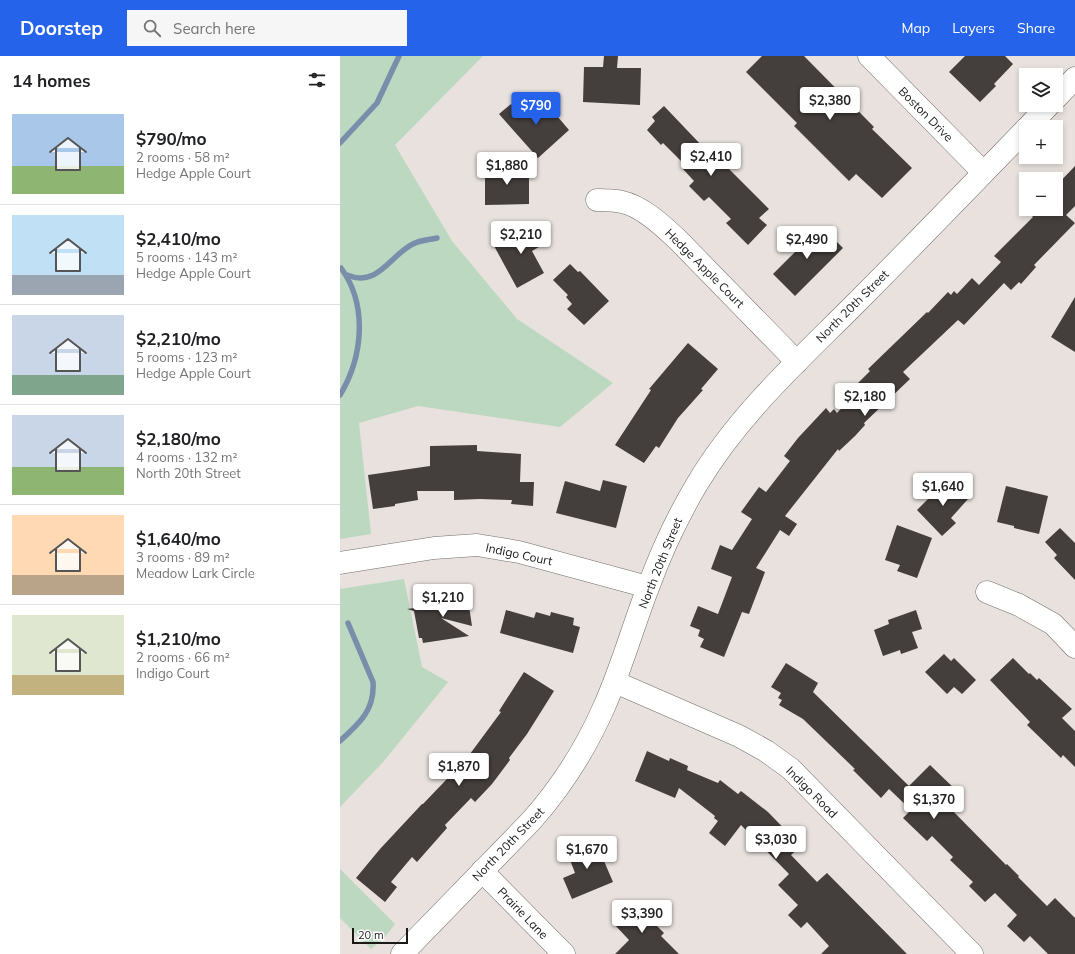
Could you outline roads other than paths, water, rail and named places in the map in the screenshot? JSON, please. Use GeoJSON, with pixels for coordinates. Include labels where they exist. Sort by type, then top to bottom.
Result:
{"type":"FeatureCollection","features":[{"type":"Feature","properties":{"kind":"street","name":"Boston Drive"},"geometry":{"type":"LineString","coordinates":[[869,56],[984,172]]}},
{"type":"Feature","properties":{"kind":"street"},"geometry":{"type":"LineString","coordinates":[[1063,91],[1075,78]]}},
{"type":"Feature","properties":{"kind":"street","name":"North 20th Street"},"geometry":{"type":"LineString","coordinates":[[1035,120],[1042,112]]}},
{"type":"Feature","properties":{"kind":"street","name":"North 20th Street"},"geometry":{"type":"LineString","coordinates":[[402,954],[532,820],[546,804],[567,775],[596,726],[615,682],[648,587],[673,526],[711,461],[745,417],[768,391],[1019,136]]}},
{"type":"Feature","properties":{"kind":"street","name":"Hedge Apple Court"},"geometry":{"type":"LineString","coordinates":[[597,200],[622,202],[636,208],[660,223],[797,362]]}},
{"type":"Feature","properties":{"kind":"street","name":"Indigo Court"},"geometry":{"type":"LineString","coordinates":[[340,563],[434,548],[477,545],[519,552],[648,587]]}},
{"type":"Feature","properties":{"kind":"street"},"geometry":{"type":"LineString","coordinates":[[987,592],[1020,605],[1053,624],[1075,647]]}},
{"type":"Feature","properties":{"kind":"street","name":"Indigo Road"},"geometry":{"type":"LineString","coordinates":[[615,682],[740,736],[766,751],[796,775],[972,954]]}},
{"type":"Feature","properties":{"kind":"street","name":"Prairie Lane"},"geometry":{"type":"LineString","coordinates":[[482,871],[564,954]]}},
{"type":"Feature","properties":{"kind":"waterway"},"geometry":{"type":"LineString","coordinates":[[340,143],[377,103],[399,56]]}},
{"type":"Feature","properties":{"kind":"waterway"},"geometry":{"type":"LineString","coordinates":[[347,275],[358,278],[375,274],[413,244],[437,238]]}},
{"type":"Feature","properties":{"kind":"waterway"},"geometry":{"type":"LineString","coordinates":[[340,395],[354,364],[358,348],[359,331],[359,314],[355,298],[350,283],[341,268]]}},
{"type":"Feature","properties":{"kind":"waterway"},"geometry":{"type":"LineString","coordinates":[[340,741],[364,716],[371,701],[373,692],[373,682],[348,623]]}}]}
